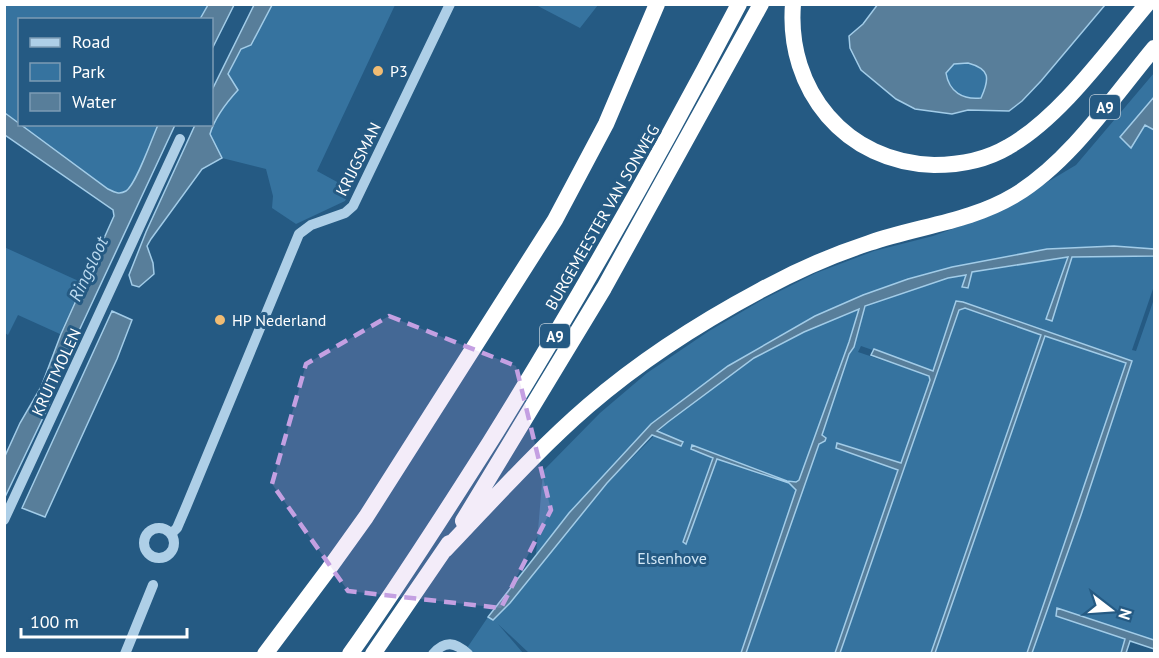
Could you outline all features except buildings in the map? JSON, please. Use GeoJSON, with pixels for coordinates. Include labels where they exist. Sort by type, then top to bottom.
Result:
{"type":"FeatureCollection","features":[{"type":"Feature","properties":{"kind":"highway"},"geometry":{"type":"LineString","coordinates":[[265,654],[366,517],[555,220],[606,124],[657,4]]}},
{"type":"Feature","properties":{"kind":"highway","name":"BURGEMEESTER VAN SONWEG"},"geometry":{"type":"LineString","coordinates":[[350,654],[430,537],[543,356],[678,120],[739,4]]}},
{"type":"Feature","properties":{"kind":"highway","name":"A9"},"geometry":{"type":"LineString","coordinates":[[373,654],[445,550],[523,425],[604,288],[761,4]]}},
{"type":"Feature","properties":{"kind":"highway","name":"A9"},"geometry":{"type":"LineString","coordinates":[[793,4],[793,41],[799,66],[818,104],[836,125],[868,149],[890,158],[927,164],[953,165],[988,157],[1031,133],[1077,86],[1147,4]]}},
{"type":"Feature","properties":{"kind":"highway","name":"A9"},"geometry":{"type":"LineString","coordinates":[[445,550],[588,405],[682,337],[760,291],[805,268],[870,242],[969,216],[1015,195],[1036,181],[1072,147],[1155,48]]}},
{"type":"Feature","properties":{"kind":"street","name":"KRIJGSMAN"},"geometry":{"type":"LineString","coordinates":[[171,534],[177,528],[186,507],[299,234],[310,225],[345,213],[352,206],[450,4]]}},
{"type":"Feature","properties":{"kind":"street","name":"KRUITMOLEN"},"geometry":{"type":"LineString","coordinates":[[4,520],[180,139]]}},
{"type":"Feature","properties":{"kind":"street"},"geometry":{"type":"LineString","coordinates":[[125,654],[153,585]]}},
{"type":"Feature","properties":{"kind":"street"},"geometry":{"type":"LineString","coordinates":[[433,654],[442,645],[449,643],[458,645],[468,654]]}},
{"type":"Feature","properties":{"kind":"highlighted area"},"geometry":{"type":"Polygon","coordinates":[[[389,316],[516,366],[551,510],[501,608],[348,591],[272,484],[306,364],[389,316]]]}},
{"type":"Feature","properties":{"kind":"green space"},"geometry":{"type":"Polygon","coordinates":[[[4,5],[208,5],[201,18],[18,18],[18,123],[5,113],[4,5]]]}},
{"type":"Feature","properties":{"kind":"green space"},"geometry":{"type":"Polygon","coordinates":[[[272,5],[395,5],[317,171],[339,183],[357,146],[370,152],[345,201],[296,224],[272,208],[273,196],[266,169],[222,158],[210,134],[221,110],[238,90],[228,75],[241,49],[251,45],[272,5]]]}},
{"type":"Feature","properties":{"kind":"green space"},"geometry":{"type":"Polygon","coordinates":[[[536,5],[598,5],[580,28],[536,5]]]}},
{"type":"Feature","properties":{"kind":"green space"},"geometry":{"type":"Polygon","coordinates":[[[968,63],[981,68],[987,75],[981,98],[963,96],[954,90],[948,80],[946,73],[954,64],[968,63]]]}},
{"type":"Feature","properties":{"kind":"green space"},"geometry":{"type":"Polygon","coordinates":[[[1154,73],[1154,97],[1120,137],[1146,125],[1154,130],[1154,249],[952,267],[863,295],[815,316],[728,366],[651,424],[569,513],[536,554],[543,471],[600,413],[647,373],[709,331],[762,300],[816,273],[874,251],[933,236],[994,214],[1076,165],[1154,73]]]}},
{"type":"Feature","properties":{"kind":"green space"},"geometry":{"type":"Polygon","coordinates":[[[22,126],[158,126],[144,161],[130,187],[119,193],[108,189],[22,126]]]}},
{"type":"Feature","properties":{"kind":"green space"},"geometry":{"type":"Polygon","coordinates":[[[4,247],[83,283],[60,334],[18,315],[8,335],[5,333],[4,247]]]}},
{"type":"Feature","properties":{"kind":"green space"},"geometry":{"type":"Polygon","coordinates":[[[1154,256],[1154,286],[1132,350],[1136,351],[1154,299],[1154,640],[1057,608],[1056,616],[1125,639],[1121,653],[935,653],[1045,336],[1126,362],[1127,359],[957,301],[933,371],[861,346],[858,352],[929,376],[930,380],[901,463],[838,443],[836,448],[898,470],[835,653],[746,654],[819,444],[825,441],[822,435],[849,353],[854,347],[865,306],[948,278],[966,275],[967,288],[972,272],[1069,257],[1047,319],[1072,257],[1154,256]]]}},
{"type":"Feature","properties":{"kind":"green space","name":"Elsenhove"},"geometry":{"type":"Polygon","coordinates":[[[859,308],[799,480],[793,488],[797,490],[741,653],[529,653],[498,624],[523,653],[472,653],[467,648],[488,617],[493,620],[510,603],[607,483],[668,422],[754,358],[804,332],[859,308]]]}},
{"type":"Feature","properties":{"kind":"green space"},"geometry":{"type":"Polygon","coordinates":[[[965,308],[1041,335],[931,653],[840,654],[959,310],[965,308]]]}},
{"type":"Feature","properties":{"kind":"water"},"geometry":{"type":"Polygon","coordinates":[[[878,4],[1105,4],[1041,81],[1009,111],[968,110],[952,114],[915,109],[896,99],[861,70],[850,48],[849,36],[863,24],[878,4]],[[954,64],[946,73],[954,90],[968,98],[981,98],[986,85],[984,71],[975,65],[954,64]]]}},
{"type":"Feature","properties":{"kind":"water"},"geometry":{"type":"Polygon","coordinates":[[[208,5],[234,5],[213,47],[213,18],[201,18],[208,5]]]}},
{"type":"Feature","properties":{"kind":"water"},"geometry":{"type":"Polygon","coordinates":[[[254,5],[272,5],[251,45],[241,49],[228,74],[238,90],[221,110],[210,134],[222,158],[202,169],[151,239],[147,246],[154,274],[139,287],[132,285],[129,275],[195,126],[213,126],[213,88],[254,5]]]}},
{"type":"Feature","properties":{"kind":"water"},"geometry":{"type":"Polygon","coordinates":[[[1154,97],[1154,130],[1145,125],[1131,148],[1120,137],[1154,97]]]}},
{"type":"Feature","properties":{"kind":"water"},"geometry":{"type":"Polygon","coordinates":[[[5,113],[18,123],[18,126],[23,126],[108,189],[119,193],[130,187],[144,161],[158,126],[175,126],[50,393],[51,401],[5,497],[5,456],[20,423],[41,387],[61,334],[114,216],[113,210],[5,135],[5,113]]]}},
{"type":"Feature","properties":{"kind":"water"},"geometry":{"type":"Polygon","coordinates":[[[1114,246],[1154,249],[1154,256],[1072,257],[1052,321],[1046,319],[1068,257],[972,272],[968,288],[962,287],[966,275],[948,278],[865,306],[854,347],[849,354],[822,435],[826,438],[825,441],[819,444],[746,653],[741,653],[796,490],[789,483],[717,459],[686,544],[683,542],[713,458],[691,449],[692,445],[787,481],[799,480],[859,309],[804,332],[754,358],[657,431],[683,442],[681,446],[652,435],[607,483],[510,603],[493,620],[488,617],[569,513],[651,424],[728,366],[815,316],[908,279],[952,267],[1047,249],[1114,246]]]}},
{"type":"Feature","properties":{"kind":"water"},"geometry":{"type":"Polygon","coordinates":[[[956,301],[1132,361],[1081,515],[1032,653],[1027,653],[1126,363],[1045,336],[935,653],[931,653],[1041,335],[965,308],[959,310],[840,653],[835,653],[898,470],[836,448],[837,443],[901,463],[930,380],[929,376],[871,355],[874,349],[933,371],[956,301]]]}},
{"type":"Feature","properties":{"kind":"water"},"geometry":{"type":"Polygon","coordinates":[[[112,311],[132,320],[117,359],[45,517],[22,508],[112,311]]]}},
{"type":"Feature","properties":{"kind":"water"},"geometry":{"type":"Polygon","coordinates":[[[1057,608],[1154,640],[1154,649],[1130,641],[1126,653],[1121,653],[1125,639],[1056,616],[1057,608]]]}},
{"type":"Feature","properties":{"kind":"place","name":"P3"},"geometry":{"type":"Point","coordinates":[378,71]}},
{"type":"Feature","properties":{"kind":"place","name":"HP Nederland"},"geometry":{"type":"Point","coordinates":[220,320]}},
{"type":"Feature","properties":{"kind":"water label","name":"Ringsloot"},"geometry":{"type":"Point","coordinates":[88,269]}}]}
